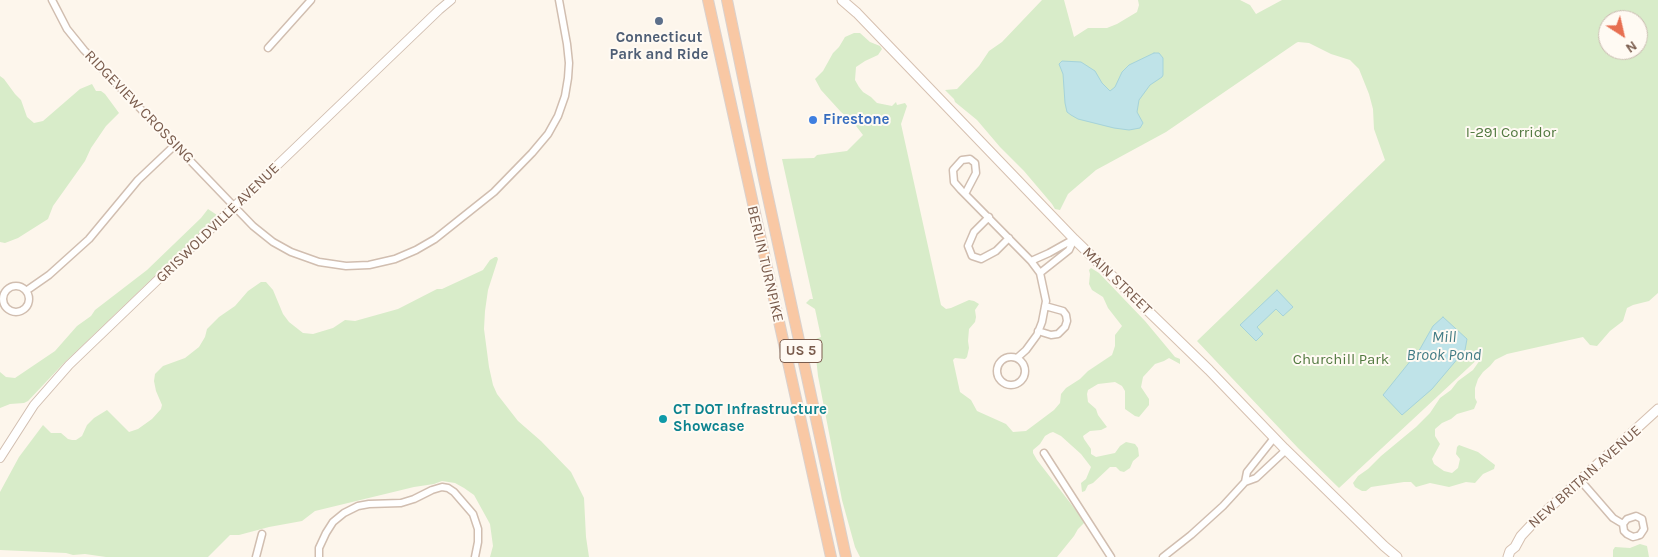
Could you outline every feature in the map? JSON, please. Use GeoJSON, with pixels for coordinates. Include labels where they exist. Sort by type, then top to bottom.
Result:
{"type":"FeatureCollection","features":[{"type":"Feature","properties":{"kind":"highway","name":"BERLIN TURNPIKE"},"geometry":{"type":"LineString","coordinates":[[708,0],[831,557]]}},
{"type":"Feature","properties":{"kind":"highway","name":"BERLIN TURNPIKE"},"geometry":{"type":"LineString","coordinates":[[727,0],[846,557]]}},
{"type":"Feature","properties":{"kind":"highway"},"geometry":{"type":"LineString","coordinates":[[751,200],[764,179]]}},
{"type":"Feature","properties":{"kind":"highway"},"geometry":{"type":"LineString","coordinates":[[824,526],[838,523]]}},
{"type":"Feature","properties":{"kind":"main road","name":"MAIN STREET"},"geometry":{"type":"LineString","coordinates":[[842,0],[1074,238],[1209,370],[1286,450],[1397,557]]}},
{"type":"Feature","properties":{"kind":"main road","name":"NEW BRITAIN AVENUE"},"geometry":{"type":"LineString","coordinates":[[1508,557],[1521,536],[1535,521],[1658,409]]}},
{"type":"Feature","properties":{"kind":"main road"},"geometry":{"type":"LineString","coordinates":[[1515,547],[1515,557]]}},
{"type":"Feature","properties":{"kind":"street","name":"RIDGEVIEW CROSSING"},"geometry":{"type":"LineString","coordinates":[[52,0],[66,29],[84,50],[260,231],[273,242],[291,252],[318,262],[346,266],[369,265],[395,259],[435,239],[494,192],[548,134],[558,116],[565,96],[569,63],[559,0]]}},
{"type":"Feature","properties":{"kind":"street"},"geometry":{"type":"LineString","coordinates":[[268,48],[311,0]]}},
{"type":"Feature","properties":{"kind":"street","name":"GRISWOLDVILLE AVENUE"},"geometry":{"type":"LineString","coordinates":[[0,458],[34,405],[59,375],[451,0]]}},
{"type":"Feature","properties":{"kind":"street"},"geometry":{"type":"LineString","coordinates":[[26,291],[49,275],[89,239],[138,180],[175,145]]}},
{"type":"Feature","properties":{"kind":"street"},"geometry":{"type":"LineString","coordinates":[[965,194],[976,173],[975,164],[970,159],[962,160],[954,170],[954,182],[965,194],[1031,261],[1040,273],[1046,301],[1038,331],[1026,350],[1017,358],[1004,359],[998,366],[999,378],[1006,384],[1015,384],[1022,379],[1025,370],[1017,358]]}},
{"type":"Feature","properties":{"kind":"street"},"geometry":{"type":"LineString","coordinates":[[988,217],[974,232],[968,246],[972,256],[981,259],[996,251],[1009,238]]}},
{"type":"Feature","properties":{"kind":"street"},"geometry":{"type":"LineString","coordinates":[[1031,261],[1074,238]]}},
{"type":"Feature","properties":{"kind":"street"},"geometry":{"type":"LineString","coordinates":[[1040,273],[1069,250],[1074,238]]}},
{"type":"Feature","properties":{"kind":"street"},"geometry":{"type":"LineString","coordinates":[[15,286],[26,291],[28,303],[23,310],[15,312],[7,309],[3,297],[7,290],[15,286]]}},
{"type":"Feature","properties":{"kind":"street"},"geometry":{"type":"LineString","coordinates":[[1038,331],[1051,336],[1058,334],[1065,327],[1067,320],[1063,311],[1045,306]]}},
{"type":"Feature","properties":{"kind":"street"},"geometry":{"type":"LineString","coordinates":[[1246,482],[1247,472],[1274,438]]}},
{"type":"Feature","properties":{"kind":"street"},"geometry":{"type":"LineString","coordinates":[[1163,557],[1198,530],[1246,482],[1256,478],[1286,450]]}},
{"type":"Feature","properties":{"kind":"street"},"geometry":{"type":"LineString","coordinates":[[1044,453],[1111,557]]}},
{"type":"Feature","properties":{"kind":"street"},"geometry":{"type":"LineString","coordinates":[[1580,480],[1613,518],[1623,524]]}},
{"type":"Feature","properties":{"kind":"street"},"geometry":{"type":"LineString","coordinates":[[319,557],[319,548],[326,533],[333,522],[344,513],[369,504],[401,503],[442,487],[454,492],[473,514],[478,529],[475,557]]}},
{"type":"Feature","properties":{"kind":"street"},"geometry":{"type":"LineString","coordinates":[[256,557],[262,534]]}},
{"type":"Feature","properties":{"kind":"green space","name":"I-291 Corridor"},"geometry":{"type":"Polygon","coordinates":[[[1042,0],[1064,0],[1074,37],[1088,28],[1107,28],[1117,24],[1137,12],[1138,0],[1240,0],[1250,5],[1256,14],[1282,0],[1658,0],[1658,293],[1649,301],[1627,308],[1623,321],[1610,331],[1597,346],[1590,345],[1583,337],[1507,354],[1495,360],[1483,372],[1475,388],[1477,402],[1474,409],[1457,414],[1435,429],[1435,436],[1440,444],[1432,459],[1434,464],[1444,471],[1452,473],[1458,468],[1460,459],[1456,454],[1459,445],[1478,452],[1495,465],[1494,469],[1483,474],[1475,483],[1466,482],[1449,487],[1430,483],[1416,487],[1411,482],[1404,482],[1371,487],[1366,491],[1362,491],[1355,487],[1353,483],[1358,476],[1416,427],[1430,413],[1440,398],[1473,370],[1482,355],[1339,488],[1298,448],[1197,341],[1385,160],[1374,129],[1373,109],[1369,94],[1359,69],[1350,60],[1331,54],[1309,43],[1298,42],[1166,132],[1096,170],[1068,194],[1060,210],[1055,209],[1024,171],[977,120],[955,102],[945,90],[957,89],[979,66],[989,51],[1002,42],[1042,0]]]}},
{"type":"Feature","properties":{"kind":"green space"},"geometry":{"type":"Polygon","coordinates":[[[854,33],[860,33],[882,49],[878,55],[856,67],[855,80],[859,87],[877,103],[892,106],[896,102],[897,105],[905,103],[907,106],[901,124],[941,305],[946,309],[969,300],[979,304],[975,310],[975,322],[969,329],[967,357],[965,359],[955,358],[953,360],[960,392],[971,400],[977,411],[1006,424],[1013,432],[1026,431],[1054,410],[1060,403],[1061,394],[1066,388],[1112,355],[1115,346],[1115,335],[1122,326],[1108,308],[1103,297],[1092,290],[1089,284],[1089,270],[1091,268],[1099,273],[1145,321],[1175,357],[1180,359],[1180,364],[1169,358],[1155,364],[1143,377],[1141,387],[1149,399],[1149,405],[1139,417],[1125,409],[1125,391],[1122,386],[1115,382],[1098,384],[1088,390],[1088,402],[1096,409],[1107,427],[1101,430],[1090,431],[1083,436],[1084,439],[1091,449],[1091,454],[1096,457],[1115,453],[1126,442],[1135,444],[1138,448],[1139,456],[1133,461],[1130,468],[1124,472],[1116,467],[1110,467],[1082,492],[1081,483],[1086,479],[1091,467],[1081,454],[1061,436],[1053,432],[1050,433],[1033,450],[1037,460],[1085,522],[1057,557],[860,557],[855,547],[842,500],[818,376],[815,348],[816,339],[821,337],[815,309],[806,303],[813,299],[782,159],[814,158],[817,155],[847,151],[863,135],[853,122],[821,90],[815,79],[823,71],[845,37],[854,33]]]}},
{"type":"Feature","properties":{"kind":"green space"},"geometry":{"type":"Polygon","coordinates":[[[0,76],[21,100],[27,117],[34,123],[43,121],[80,89],[92,84],[96,91],[101,91],[105,94],[119,113],[106,126],[91,148],[85,161],[53,206],[48,219],[18,238],[5,243],[0,242],[0,76]]]}},
{"type":"Feature","properties":{"kind":"green space"},"geometry":{"type":"Polygon","coordinates":[[[208,209],[217,215],[211,222],[63,364],[28,401],[0,408],[0,372],[6,377],[15,378],[55,351],[77,326],[147,270],[208,209]]]}},
{"type":"Feature","properties":{"kind":"green space"},"geometry":{"type":"Polygon","coordinates":[[[495,257],[498,259],[488,290],[484,329],[493,385],[497,394],[518,421],[541,441],[571,472],[584,498],[589,557],[490,557],[493,546],[490,524],[474,495],[455,483],[442,481],[315,511],[302,521],[239,535],[230,535],[208,557],[106,557],[85,554],[73,555],[66,553],[0,550],[0,492],[19,457],[43,425],[51,433],[61,433],[68,439],[76,440],[82,436],[87,425],[94,418],[107,410],[129,432],[138,429],[152,419],[161,409],[162,405],[154,381],[155,374],[163,366],[185,358],[199,347],[207,329],[219,317],[235,306],[248,291],[261,282],[266,282],[273,290],[283,314],[289,322],[303,333],[313,334],[333,328],[345,320],[355,321],[398,309],[437,289],[442,289],[483,270],[490,260],[495,257]]]}},
{"type":"Feature","properties":{"kind":"green space"},"geometry":{"type":"Polygon","coordinates":[[[1640,544],[1647,546],[1649,557],[1613,557],[1615,547],[1630,548],[1640,544]]]}},
{"type":"Feature","properties":{"kind":"water"},"geometry":{"type":"Polygon","coordinates":[[[1154,53],[1159,53],[1163,58],[1163,75],[1150,85],[1139,100],[1137,112],[1143,123],[1140,128],[1129,130],[1114,128],[1078,119],[1067,112],[1063,74],[1059,64],[1062,61],[1081,62],[1095,71],[1102,83],[1110,91],[1115,87],[1122,72],[1129,65],[1154,53]]]}},
{"type":"Feature","properties":{"kind":"water"},"geometry":{"type":"Polygon","coordinates":[[[1277,290],[1293,307],[1283,316],[1276,309],[1257,327],[1263,334],[1256,341],[1240,325],[1277,290]]]}},
{"type":"Feature","properties":{"kind":"water","name":"Mill Brook Pond"},"geometry":{"type":"Polygon","coordinates":[[[1443,317],[1467,339],[1465,350],[1432,389],[1402,415],[1383,395],[1420,349],[1433,326],[1443,317]]]}},
{"type":"Feature","properties":{"kind":"place","name":"Connecticut Park and Ride"},"geometry":{"type":"Point","coordinates":[659,21]}},
{"type":"Feature","properties":{"kind":"place","name":"Firestone"},"geometry":{"type":"Point","coordinates":[813,120]}},
{"type":"Feature","properties":{"kind":"place","name":"CT DOT Infrastructure Showcase"},"geometry":{"type":"Point","coordinates":[663,419]}},
{"type":"Feature","properties":{"kind":"park label","name":"Churchill Park"},"geometry":{"type":"Point","coordinates":[1341,360]}}]}
